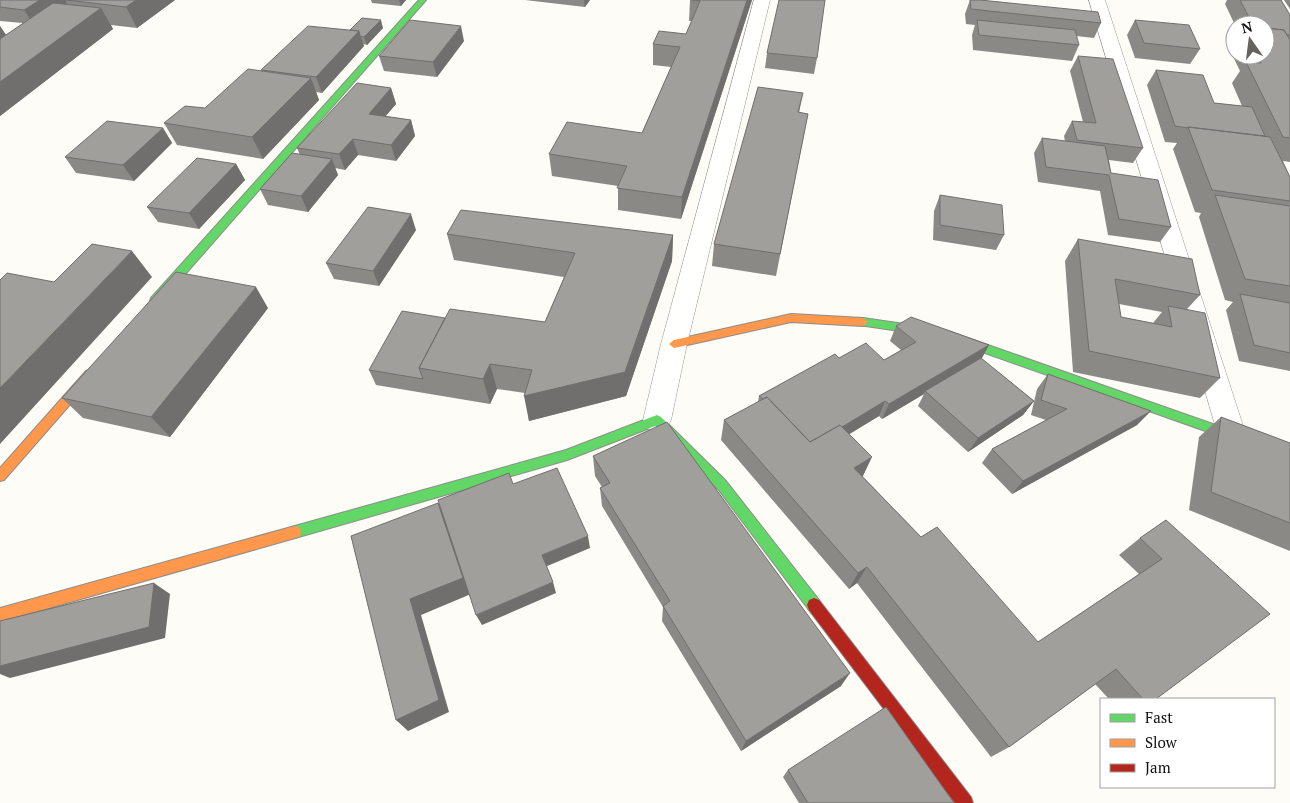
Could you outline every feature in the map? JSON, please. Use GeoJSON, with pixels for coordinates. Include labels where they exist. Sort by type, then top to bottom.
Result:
{"type":"FeatureCollection","features":[{"type":"Feature","properties":{"kind":"street"},"geometry":{"type":"LineString","coordinates":[[146,312],[423,0]]}},
{"type":"Feature","properties":{"kind":"street"},"geometry":{"type":"LineString","coordinates":[[657,420],[674,344],[762,0]]}},
{"type":"Feature","properties":{"kind":"street"},"geometry":{"type":"LineString","coordinates":[[1097,0],[1232,436]]}},
{"type":"Feature","properties":{"kind":"street"},"geometry":{"type":"LineString","coordinates":[[674,344],[792,318],[860,322],[941,333],[1290,456]]}},
{"type":"Feature","properties":{"kind":"street"},"geometry":{"type":"LineString","coordinates":[[0,476],[99,364]]}},
{"type":"Feature","properties":{"kind":"street"},"geometry":{"type":"LineString","coordinates":[[0,615],[566,455],[657,420]]}},
{"type":"Feature","properties":{"kind":"street"},"geometry":{"type":"LineString","coordinates":[[657,420],[722,485],[965,803]]}},
{"type":"Feature","properties":{"kind":"building"},"geometry":{"type":"Polygon","coordinates":[[[0,0],[40,0],[24,10],[0,7],[0,0]]]}},
{"type":"Feature","properties":{"kind":"building"},"geometry":{"type":"Polygon","coordinates":[[[67,0],[136,0],[126,7],[67,0]]]}},
{"type":"Feature","properties":{"kind":"building"},"geometry":{"type":"Polygon","coordinates":[[[692,0],[747,0],[682,197],[617,188],[627,166],[549,154],[567,122],[642,133],[680,47],[653,44],[659,31],[686,34],[700,1],[692,0]]]}},
{"type":"Feature","properties":{"kind":"building"},"geometry":{"type":"Polygon","coordinates":[[[779,0],[825,0],[817,58],[767,53],[779,0]]]}},
{"type":"Feature","properties":{"kind":"building"},"geometry":{"type":"Polygon","coordinates":[[[970,0],[1098,12],[1101,23],[971,9],[970,0]]]}},
{"type":"Feature","properties":{"kind":"building"},"geometry":{"type":"Polygon","coordinates":[[[1240,0],[1281,0],[1290,15],[1290,35],[1287,35],[1284,30],[1275,29],[1275,15],[1248,15],[1240,0]]]}},
{"type":"Feature","properties":{"kind":"building"},"geometry":{"type":"Polygon","coordinates":[[[53,3],[101,8],[0,82],[0,39],[53,3]]]}},
{"type":"Feature","properties":{"kind":"building"},"geometry":{"type":"Polygon","coordinates":[[[362,18],[381,20],[364,37],[360,36],[359,31],[350,30],[362,18]]]}},
{"type":"Feature","properties":{"kind":"building"},"geometry":{"type":"Polygon","coordinates":[[[410,20],[461,26],[433,62],[379,56],[410,20]]]}},
{"type":"Feature","properties":{"kind":"building"},"geometry":{"type":"Polygon","coordinates":[[[977,20],[1075,30],[1079,45],[979,35],[977,20]]]}},
{"type":"Feature","properties":{"kind":"building"},"geometry":{"type":"Polygon","coordinates":[[[1135,20],[1189,25],[1200,49],[1144,43],[1135,20]]]}},
{"type":"Feature","properties":{"kind":"building"},"geometry":{"type":"Polygon","coordinates":[[[308,26],[359,31],[316,77],[261,70],[308,26]]]}},
{"type":"Feature","properties":{"kind":"building"},"geometry":{"type":"Polygon","coordinates":[[[1275,29],[1284,30],[1290,40],[1290,138],[1283,137],[1247,65],[1275,65],[1275,29]]]}},
{"type":"Feature","properties":{"kind":"building"},"geometry":{"type":"Polygon","coordinates":[[[1078,56],[1113,59],[1143,148],[1077,140],[1072,121],[1096,123],[1078,56]]]}},
{"type":"Feature","properties":{"kind":"building"},"geometry":{"type":"Polygon","coordinates":[[[248,69],[311,78],[252,137],[164,123],[185,106],[205,108],[248,69]]]}},
{"type":"Feature","properties":{"kind":"building"},"geometry":{"type":"Polygon","coordinates":[[[1156,70],[1203,75],[1214,103],[1252,107],[1265,136],[1175,126],[1156,70]]]}},
{"type":"Feature","properties":{"kind":"building"},"geometry":{"type":"Polygon","coordinates":[[[357,83],[391,88],[369,114],[411,120],[391,145],[353,139],[339,154],[297,148],[357,83]]]}},
{"type":"Feature","properties":{"kind":"building"},"geometry":{"type":"Polygon","coordinates":[[[758,87],[803,93],[798,112],[808,114],[780,254],[714,244],[758,87]]]}},
{"type":"Feature","properties":{"kind":"building"},"geometry":{"type":"Polygon","coordinates":[[[107,121],[163,128],[123,165],[65,157],[107,121]]]}},
{"type":"Feature","properties":{"kind":"building"},"geometry":{"type":"Polygon","coordinates":[[[1188,127],[1270,137],[1290,177],[1290,201],[1212,190],[1188,127]]]}},
{"type":"Feature","properties":{"kind":"building"},"geometry":{"type":"Polygon","coordinates":[[[1042,138],[1105,146],[1111,173],[1158,180],[1171,227],[1119,219],[1109,175],[1046,167],[1042,138]]]}},
{"type":"Feature","properties":{"kind":"building"},"geometry":{"type":"Polygon","coordinates":[[[292,153],[332,159],[301,196],[260,189],[292,153]]]}},
{"type":"Feature","properties":{"kind":"building"},"geometry":{"type":"Polygon","coordinates":[[[197,158],[236,164],[189,213],[147,207],[197,158]]]}},
{"type":"Feature","properties":{"kind":"building"},"geometry":{"type":"Polygon","coordinates":[[[940,195],[1002,205],[1004,235],[940,225],[940,195]]]}},
{"type":"Feature","properties":{"kind":"building"},"geometry":{"type":"Polygon","coordinates":[[[1215,195],[1290,206],[1290,286],[1245,279],[1215,195]]]}},
{"type":"Feature","properties":{"kind":"building"},"geometry":{"type":"Polygon","coordinates":[[[368,207],[411,214],[373,271],[326,263],[368,207]]]}},
{"type":"Feature","properties":{"kind":"building"},"geometry":{"type":"Polygon","coordinates":[[[461,210],[673,235],[625,372],[524,396],[532,370],[490,364],[483,379],[419,368],[450,309],[545,322],[575,253],[447,234],[461,210]]]}},
{"type":"Feature","properties":{"kind":"building"},"geometry":{"type":"Polygon","coordinates":[[[1078,239],[1192,259],[1200,295],[1115,279],[1121,317],[1172,327],[1168,306],[1205,313],[1220,378],[1089,351],[1078,239]]]}},
{"type":"Feature","properties":{"kind":"building"},"geometry":{"type":"Polygon","coordinates":[[[92,244],[132,251],[0,388],[0,280],[7,273],[54,282],[92,244]]]}},
{"type":"Feature","properties":{"kind":"building"},"geometry":{"type":"Polygon","coordinates":[[[176,272],[256,287],[151,417],[62,398],[176,272]]]}},
{"type":"Feature","properties":{"kind":"building"},"geometry":{"type":"Polygon","coordinates":[[[1240,294],[1290,303],[1290,353],[1254,345],[1240,294]]]}},
{"type":"Feature","properties":{"kind":"building"},"geometry":{"type":"Polygon","coordinates":[[[402,311],[445,318],[419,368],[423,379],[369,370],[402,311]]]}},
{"type":"Feature","properties":{"kind":"building"},"geometry":{"type":"Polygon","coordinates":[[[911,317],[989,345],[889,404],[885,401],[842,427],[840,425],[810,442],[767,397],[763,399],[759,396],[835,354],[839,358],[866,343],[884,360],[916,342],[896,326],[911,317]]]}},
{"type":"Feature","properties":{"kind":"building"},"geometry":{"type":"Polygon","coordinates":[[[981,358],[1034,401],[978,438],[925,391],[981,358]]]}},
{"type":"Feature","properties":{"kind":"building"},"geometry":{"type":"Polygon","coordinates":[[[1048,374],[1151,411],[1023,481],[992,449],[1067,409],[1041,400],[1048,374]]]}},
{"type":"Feature","properties":{"kind":"building"},"geometry":{"type":"Polygon","coordinates":[[[767,397],[810,442],[840,425],[872,457],[854,468],[921,537],[937,527],[1038,642],[1162,559],[1140,538],[1166,520],[1270,614],[1157,698],[1142,698],[1116,669],[1009,747],[867,567],[858,573],[724,420],[767,397]]]}},
{"type":"Feature","properties":{"kind":"building"},"geometry":{"type":"Polygon","coordinates":[[[1221,417],[1290,443],[1290,523],[1211,492],[1221,417]]]}},
{"type":"Feature","properties":{"kind":"building"},"geometry":{"type":"Polygon","coordinates":[[[667,422],[850,673],[746,741],[663,606],[670,601],[600,488],[610,483],[593,456],[667,422]]]}},
{"type":"Feature","properties":{"kind":"building"},"geometry":{"type":"Polygon","coordinates":[[[557,468],[588,536],[542,555],[553,582],[476,615],[438,500],[509,473],[513,484],[557,468]]]}},
{"type":"Feature","properties":{"kind":"building"},"geometry":{"type":"Polygon","coordinates":[[[438,503],[463,578],[410,599],[439,700],[396,720],[351,536],[438,503]]]}},
{"type":"Feature","properties":{"kind":"building"},"geometry":{"type":"Polygon","coordinates":[[[154,583],[149,627],[0,666],[0,621],[154,583]]]}},
{"type":"Feature","properties":{"kind":"building"},"geometry":{"type":"Polygon","coordinates":[[[886,707],[954,803],[808,803],[788,770],[886,707]]]}},
{"type":"Feature","properties":{"kind":"traffic: fast"},"geometry":{"type":"LineString","coordinates":[[155,301],[423,0]]}},
{"type":"Feature","properties":{"kind":"traffic: fast"},"geometry":{"type":"LineString","coordinates":[[863,322],[941,333],[1290,456]]}},
{"type":"Feature","properties":{"kind":"traffic: fast"},"geometry":{"type":"LineString","coordinates":[[295,532],[567,455],[657,420],[722,485],[814,605]]}},
{"type":"Feature","properties":{"kind":"traffic: slow"},"geometry":{"type":"LineString","coordinates":[[674,344],[791,318],[863,322]]}},
{"type":"Feature","properties":{"kind":"traffic: slow"},"geometry":{"type":"LineString","coordinates":[[0,476],[90,374]]}},
{"type":"Feature","properties":{"kind":"traffic: slow"},"geometry":{"type":"LineString","coordinates":[[0,615],[295,532]]}},
{"type":"Feature","properties":{"kind":"traffic: jam"},"geometry":{"type":"LineString","coordinates":[[814,605],[965,803]]}}]}
